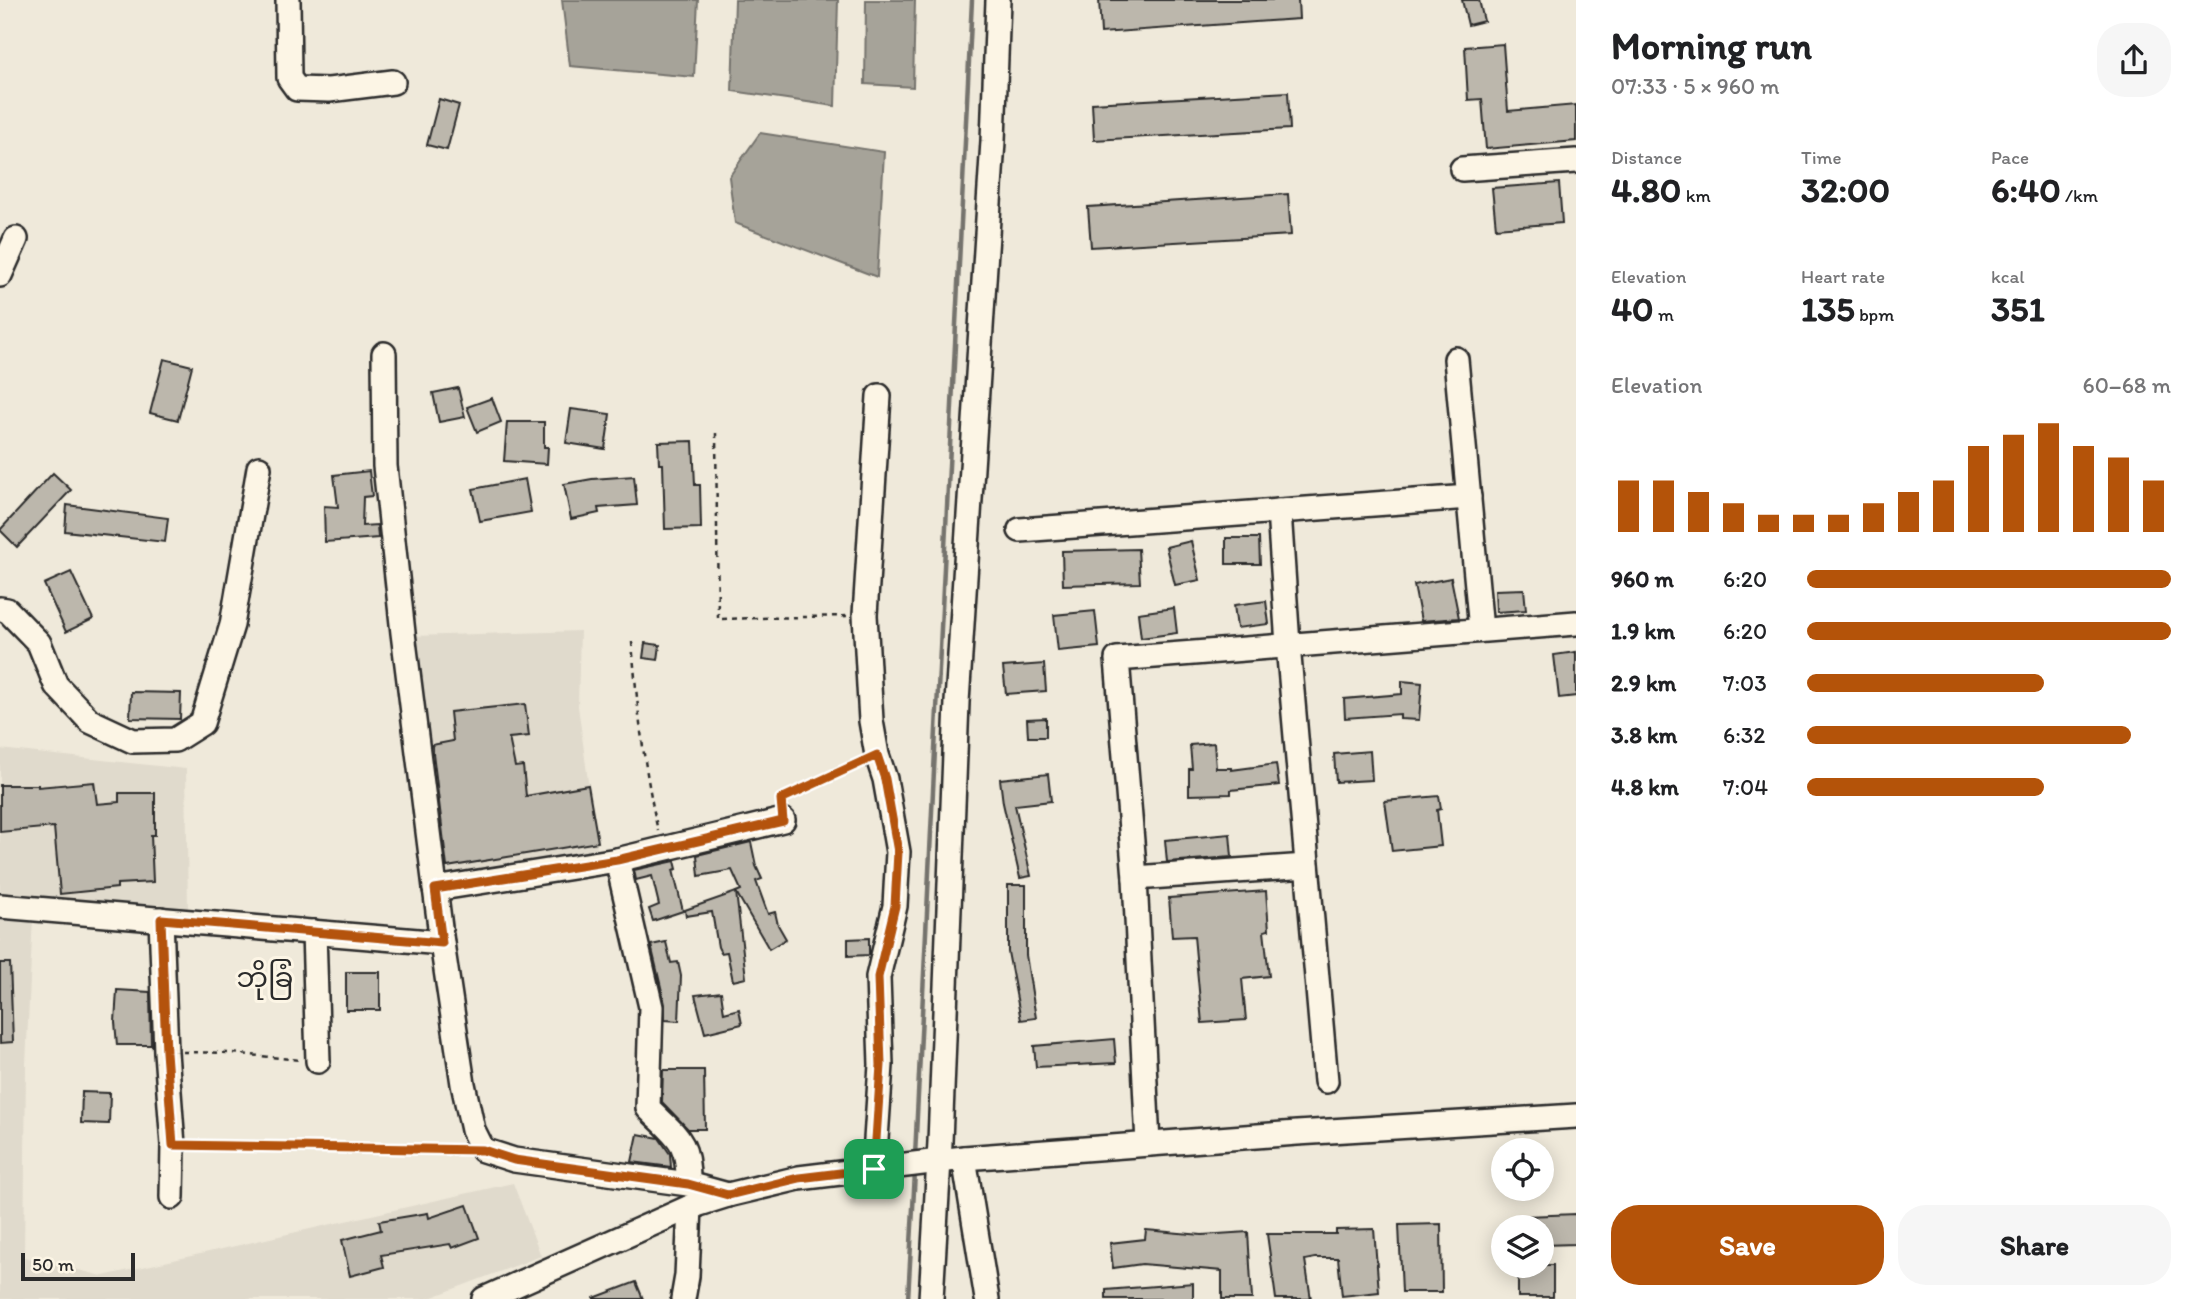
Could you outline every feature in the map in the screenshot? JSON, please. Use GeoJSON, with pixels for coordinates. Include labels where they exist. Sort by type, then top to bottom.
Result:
{"type":"FeatureCollection","features":[{"type":"Feature","properties":{"kind":"street"},"geometry":{"type":"LineString","coordinates":[[288,0],[289,78],[297,89],[329,90],[393,82]]}},
{"type":"Feature","properties":{"kind":"street"},"geometry":{"type":"LineString","coordinates":[[931,1299],[958,689],[993,141],[998,0]]}},
{"type":"Feature","properties":{"kind":"street"},"geometry":{"type":"LineString","coordinates":[[1462,169],[1576,161]]}},
{"type":"Feature","properties":{"kind":"street"},"geometry":{"type":"LineString","coordinates":[[0,275],[16,239]]}},
{"type":"Feature","properties":{"kind":"street"},"geometry":{"type":"LineString","coordinates":[[384,354],[385,466],[402,633],[442,943],[463,1084],[473,1130],[483,1150],[514,1160],[688,1184],[728,1195]]}},
{"type":"Feature","properties":{"kind":"street"},"geometry":{"type":"LineString","coordinates":[[1456,359],[1480,630]]}},
{"type":"Feature","properties":{"kind":"street"},"geometry":{"type":"LineString","coordinates":[[874,1169],[881,1065],[878,977],[895,906],[898,852],[871,720],[865,615],[879,396]]}},
{"type":"Feature","properties":{"kind":"street"},"geometry":{"type":"LineString","coordinates":[[0,609],[7,610],[39,643],[56,685],[90,720],[133,741],[174,740],[202,723],[232,625],[259,468]]}},
{"type":"Feature","properties":{"kind":"street"},"geometry":{"type":"LineString","coordinates":[[1020,530],[1469,497]]}},
{"type":"Feature","properties":{"kind":"street"},"geometry":{"type":"LineString","coordinates":[[1279,511],[1326,1080]]}},
{"type":"Feature","properties":{"kind":"street"},"geometry":{"type":"LineString","coordinates":[[1148,1144],[1135,878],[1117,659],[1576,623]]}},
{"type":"Feature","properties":{"kind":"street"},"geometry":{"type":"LineString","coordinates":[[435,889],[617,860],[783,821]]}},
{"type":"Feature","properties":{"kind":"street"},"geometry":{"type":"LineString","coordinates":[[617,860],[651,1007],[648,1108],[683,1143],[689,1158],[688,1184]]}},
{"type":"Feature","properties":{"kind":"street"},"geometry":{"type":"LineString","coordinates":[[1135,878],[1307,866]]}},
{"type":"Feature","properties":{"kind":"street"},"geometry":{"type":"LineString","coordinates":[[0,906],[442,943]]}},
{"type":"Feature","properties":{"kind":"street"},"geometry":{"type":"LineString","coordinates":[[161,919],[173,1145],[172,1197]]}},
{"type":"Feature","properties":{"kind":"street"},"geometry":{"type":"LineString","coordinates":[[314,932],[318,1062]]}},
{"type":"Feature","properties":{"kind":"street"},"geometry":{"type":"LineString","coordinates":[[484,1299],[690,1207],[799,1178],[937,1160],[1576,1116]]}},
{"type":"Feature","properties":{"kind":"street"},"geometry":{"type":"LineString","coordinates":[[964,1158],[987,1299]]}},
{"type":"Feature","properties":{"kind":"street"},"geometry":{"type":"LineString","coordinates":[[683,1299],[687,1276],[690,1207]]}},
{"type":"Feature","properties":{"kind":"path"},"geometry":{"type":"LineString","coordinates":[[716,433],[718,619],[865,615]]}},
{"type":"Feature","properties":{"kind":"path"},"geometry":{"type":"LineString","coordinates":[[632,642],[638,719],[647,782],[663,851]]}},
{"type":"Feature","properties":{"kind":"path"},"geometry":{"type":"LineString","coordinates":[[783,821],[781,799],[877,755]]}},
{"type":"Feature","properties":{"kind":"path"},"geometry":{"type":"LineString","coordinates":[[166,1052],[232,1053],[318,1062]]}},
{"type":"Feature","properties":{"kind":"path"},"geometry":{"type":"LineString","coordinates":[[173,1145],[483,1150]]}},
{"type":"Feature","properties":{"kind":"shaded area"},"geometry":{"type":"Polygon","coordinates":[[[562,0],[698,0],[694,77],[570,66],[562,0]]]}},
{"type":"Feature","properties":{"kind":"shaded area"},"geometry":{"type":"Polygon","coordinates":[[[735,0],[838,0],[835,106],[732,91],[735,0]]]}},
{"type":"Feature","properties":{"kind":"shaded area"},"geometry":{"type":"Polygon","coordinates":[[[866,0],[915,0],[913,87],[865,84],[866,0]]]}},
{"type":"Feature","properties":{"kind":"shaded area"},"geometry":{"type":"Polygon","coordinates":[[[760,133],[884,152],[877,277],[735,223],[729,177],[760,133]]]}},
{"type":"Feature","properties":{"kind":"shaded area"},"geometry":{"type":"Polygon","coordinates":[[[580,631],[578,706],[598,855],[446,873],[413,636],[580,631]]]}},
{"type":"Feature","properties":{"kind":"shaded area"},"geometry":{"type":"Polygon","coordinates":[[[0,749],[186,769],[188,911],[34,896],[26,1064],[24,1257],[103,1276],[513,1183],[541,1256],[427,1299],[0,1299],[0,749]]]}},
{"type":"Feature","properties":{"kind":"building"},"geometry":{"type":"Polygon","coordinates":[[[1099,0],[1298,0],[1299,19],[1101,33],[1099,0]]]}},
{"type":"Feature","properties":{"kind":"building"},"geometry":{"type":"Polygon","coordinates":[[[1462,0],[1479,0],[1484,21],[1468,25],[1462,0]]]}},
{"type":"Feature","properties":{"kind":"building"},"geometry":{"type":"Polygon","coordinates":[[[1503,44],[1508,111],[1576,105],[1576,141],[1486,149],[1482,99],[1468,100],[1465,47],[1503,44]]]}},
{"type":"Feature","properties":{"kind":"building"},"geometry":{"type":"Polygon","coordinates":[[[1288,92],[1290,129],[1094,140],[1092,103],[1288,92]]]}},
{"type":"Feature","properties":{"kind":"building"},"geometry":{"type":"Polygon","coordinates":[[[439,99],[459,105],[447,150],[427,145],[439,99]]]}},
{"type":"Feature","properties":{"kind":"building"},"geometry":{"type":"Polygon","coordinates":[[[1559,183],[1562,223],[1496,228],[1492,188],[1559,183]]]}},
{"type":"Feature","properties":{"kind":"building"},"geometry":{"type":"Polygon","coordinates":[[[1288,194],[1291,235],[1091,247],[1088,207],[1288,194]]]}},
{"type":"Feature","properties":{"kind":"building"},"geometry":{"type":"Polygon","coordinates":[[[164,359],[192,366],[178,420],[150,413],[164,359]]]}},
{"type":"Feature","properties":{"kind":"building"},"geometry":{"type":"Polygon","coordinates":[[[458,388],[465,417],[439,422],[433,393],[458,388]]]}},
{"type":"Feature","properties":{"kind":"building"},"geometry":{"type":"Polygon","coordinates":[[[492,398],[501,422],[477,432],[467,407],[492,398]]]}},
{"type":"Feature","properties":{"kind":"building"},"geometry":{"type":"Polygon","coordinates":[[[571,409],[610,414],[605,449],[566,443],[571,409]]]}},
{"type":"Feature","properties":{"kind":"building"},"geometry":{"type":"Polygon","coordinates":[[[507,422],[544,422],[544,447],[548,447],[547,464],[504,461],[507,422]]]}},
{"type":"Feature","properties":{"kind":"building"},"geometry":{"type":"Polygon","coordinates":[[[693,441],[695,485],[700,485],[701,528],[665,529],[663,464],[659,464],[658,442],[693,441]]]}},
{"type":"Feature","properties":{"kind":"building"},"geometry":{"type":"Polygon","coordinates":[[[369,471],[372,496],[363,497],[362,526],[377,525],[378,538],[325,542],[324,506],[338,507],[334,475],[369,471]]]}},
{"type":"Feature","properties":{"kind":"building"},"geometry":{"type":"Polygon","coordinates":[[[53,473],[71,490],[17,547],[0,530],[53,473]]]}},
{"type":"Feature","properties":{"kind":"building"},"geometry":{"type":"Polygon","coordinates":[[[634,476],[637,505],[598,508],[599,513],[571,519],[564,484],[634,476]]]}},
{"type":"Feature","properties":{"kind":"building"},"geometry":{"type":"Polygon","coordinates":[[[525,479],[531,512],[480,521],[473,489],[525,479]]]}},
{"type":"Feature","properties":{"kind":"building"},"geometry":{"type":"Polygon","coordinates":[[[67,505],[168,518],[165,542],[65,531],[67,505]]]}},
{"type":"Feature","properties":{"kind":"building"},"geometry":{"type":"Polygon","coordinates":[[[1226,538],[1259,538],[1260,564],[1226,564],[1226,538]]]}},
{"type":"Feature","properties":{"kind":"building"},"geometry":{"type":"Polygon","coordinates":[[[1191,541],[1200,580],[1175,585],[1166,547],[1191,541]]]}},
{"type":"Feature","properties":{"kind":"building"},"geometry":{"type":"Polygon","coordinates":[[[1138,549],[1140,583],[1063,585],[1062,551],[1138,549]]]}},
{"type":"Feature","properties":{"kind":"building"},"geometry":{"type":"Polygon","coordinates":[[[71,572],[93,619],[66,632],[44,584],[71,572]]]}},
{"type":"Feature","properties":{"kind":"building"},"geometry":{"type":"Polygon","coordinates":[[[1451,578],[1459,618],[1421,621],[1414,585],[1451,578]]]}},
{"type":"Feature","properties":{"kind":"building"},"geometry":{"type":"Polygon","coordinates":[[[1524,589],[1526,610],[1496,612],[1495,590],[1524,589]]]}},
{"type":"Feature","properties":{"kind":"building"},"geometry":{"type":"Polygon","coordinates":[[[1266,601],[1269,624],[1237,628],[1234,605],[1266,601]]]}},
{"type":"Feature","properties":{"kind":"building"},"geometry":{"type":"Polygon","coordinates":[[[1174,608],[1177,633],[1141,638],[1138,613],[1174,608]]]}},
{"type":"Feature","properties":{"kind":"building"},"geometry":{"type":"Polygon","coordinates":[[[1095,611],[1099,647],[1058,651],[1054,615],[1095,611]]]}},
{"type":"Feature","properties":{"kind":"building"},"geometry":{"type":"Polygon","coordinates":[[[645,643],[660,645],[658,660],[643,658],[645,643]]]}},
{"type":"Feature","properties":{"kind":"building"},"geometry":{"type":"Polygon","coordinates":[[[1576,652],[1576,696],[1559,698],[1554,655],[1576,652]]]}},
{"type":"Feature","properties":{"kind":"building"},"geometry":{"type":"Polygon","coordinates":[[[1044,664],[1046,691],[1006,694],[1003,667],[1044,664]]]}},
{"type":"Feature","properties":{"kind":"building"},"geometry":{"type":"Polygon","coordinates":[[[1402,681],[1422,683],[1419,720],[1400,719],[1400,714],[1345,718],[1344,699],[1402,694],[1402,681]]]}},
{"type":"Feature","properties":{"kind":"building"},"geometry":{"type":"Polygon","coordinates":[[[131,692],[181,693],[180,719],[130,718],[131,692]]]}},
{"type":"Feature","properties":{"kind":"building"},"geometry":{"type":"Polygon","coordinates":[[[525,704],[529,736],[509,738],[515,767],[523,766],[526,796],[588,785],[598,842],[447,867],[432,745],[453,741],[450,712],[525,704]]]}},
{"type":"Feature","properties":{"kind":"building"},"geometry":{"type":"Polygon","coordinates":[[[1046,718],[1046,737],[1028,737],[1027,719],[1046,718]]]}},
{"type":"Feature","properties":{"kind":"building"},"geometry":{"type":"Polygon","coordinates":[[[1214,743],[1216,768],[1231,770],[1276,764],[1279,785],[1231,790],[1231,794],[1189,795],[1189,769],[1192,769],[1190,745],[1214,743]]]}},
{"type":"Feature","properties":{"kind":"building"},"geometry":{"type":"Polygon","coordinates":[[[1370,751],[1372,780],[1336,782],[1334,754],[1370,751]]]}},
{"type":"Feature","properties":{"kind":"building"},"geometry":{"type":"Polygon","coordinates":[[[1048,774],[1051,801],[1015,805],[1031,876],[1020,878],[1000,779],[1048,774]]]}},
{"type":"Feature","properties":{"kind":"building"},"geometry":{"type":"Polygon","coordinates":[[[94,782],[97,804],[119,802],[119,793],[155,793],[155,835],[151,835],[153,882],[117,884],[117,888],[60,894],[54,827],[0,832],[0,785],[38,787],[94,782]]]}},
{"type":"Feature","properties":{"kind":"building"},"geometry":{"type":"Polygon","coordinates":[[[1439,796],[1441,809],[1437,810],[1441,846],[1392,851],[1385,801],[1439,796]]]}},
{"type":"Feature","properties":{"kind":"building"},"geometry":{"type":"Polygon","coordinates":[[[1230,834],[1232,857],[1167,862],[1165,840],[1230,834]]]}},
{"type":"Feature","properties":{"kind":"building"},"geometry":{"type":"Polygon","coordinates":[[[751,842],[762,879],[756,881],[768,914],[775,912],[778,925],[786,939],[769,949],[736,892],[741,890],[732,870],[699,876],[697,855],[751,842]]]}},
{"type":"Feature","properties":{"kind":"building"},"geometry":{"type":"Polygon","coordinates":[[[675,861],[677,869],[673,870],[683,911],[653,921],[649,909],[659,905],[652,876],[636,880],[634,870],[675,861]]]}},
{"type":"Feature","properties":{"kind":"building"},"geometry":{"type":"Polygon","coordinates":[[[1008,885],[1026,885],[1026,955],[1036,1018],[1021,1020],[1008,952],[1008,885]]]}},
{"type":"Feature","properties":{"kind":"building"},"geometry":{"type":"Polygon","coordinates":[[[1266,891],[1269,930],[1264,931],[1269,976],[1242,979],[1246,1020],[1202,1023],[1194,936],[1172,937],[1169,898],[1266,891]]]}},
{"type":"Feature","properties":{"kind":"building"},"geometry":{"type":"Polygon","coordinates":[[[736,892],[746,978],[733,981],[727,952],[721,953],[718,947],[712,912],[686,916],[685,910],[736,892]]]}},
{"type":"Feature","properties":{"kind":"building"},"geometry":{"type":"Polygon","coordinates":[[[869,938],[869,955],[848,956],[848,939],[869,938]]]}},
{"type":"Feature","properties":{"kind":"building"},"geometry":{"type":"Polygon","coordinates":[[[666,942],[671,963],[678,962],[681,976],[679,1021],[665,1020],[665,1004],[651,945],[666,942]]]}},
{"type":"Feature","properties":{"kind":"building"},"geometry":{"type":"Polygon","coordinates":[[[0,963],[10,963],[13,1042],[0,1043],[0,963]]]}},
{"type":"Feature","properties":{"kind":"building"},"geometry":{"type":"Polygon","coordinates":[[[346,972],[380,972],[380,1010],[346,1010],[346,972]]]}},
{"type":"Feature","properties":{"kind":"building"},"geometry":{"type":"Polygon","coordinates":[[[117,990],[150,992],[151,1045],[117,1045],[117,990]]]}},
{"type":"Feature","properties":{"kind":"building"},"geometry":{"type":"Polygon","coordinates":[[[721,992],[724,1013],[739,1009],[742,1024],[705,1033],[695,995],[721,992]]]}},
{"type":"Feature","properties":{"kind":"building"},"geometry":{"type":"Polygon","coordinates":[[[1114,1039],[1116,1063],[1036,1067],[1034,1046],[1114,1039]]]}},
{"type":"Feature","properties":{"kind":"building"},"geometry":{"type":"Polygon","coordinates":[[[663,1070],[704,1070],[705,1129],[688,1129],[662,1102],[663,1070]]]}},
{"type":"Feature","properties":{"kind":"building"},"geometry":{"type":"Polygon","coordinates":[[[82,1092],[110,1093],[109,1124],[81,1123],[82,1092]]]}},
{"type":"Feature","properties":{"kind":"building"},"geometry":{"type":"Polygon","coordinates":[[[638,1134],[659,1138],[670,1154],[671,1167],[632,1162],[638,1134]]]}},
{"type":"Feature","properties":{"kind":"building"},"geometry":{"type":"Polygon","coordinates":[[[467,1205],[479,1238],[452,1248],[450,1244],[381,1255],[384,1267],[350,1276],[342,1240],[381,1230],[379,1221],[428,1213],[429,1218],[467,1205]]]}},
{"type":"Feature","properties":{"kind":"building"},"geometry":{"type":"Polygon","coordinates":[[[1576,1214],[1576,1244],[1554,1245],[1554,1215],[1551,1215],[1576,1214]]]}},
{"type":"Feature","properties":{"kind":"building"},"geometry":{"type":"Polygon","coordinates":[[[1441,1224],[1442,1292],[1402,1292],[1399,1225],[1441,1224]]]}},
{"type":"Feature","properties":{"kind":"building"},"geometry":{"type":"Polygon","coordinates":[[[1374,1229],[1379,1292],[1342,1296],[1338,1258],[1315,1258],[1305,1260],[1311,1299],[1276,1299],[1267,1234],[1336,1234],[1336,1230],[1374,1229]]]}},
{"type":"Feature","properties":{"kind":"building"},"geometry":{"type":"Polygon","coordinates":[[[1146,1230],[1202,1235],[1248,1232],[1252,1299],[1222,1299],[1222,1271],[1142,1264],[1113,1268],[1110,1243],[1145,1239],[1146,1230]]]}},
{"type":"Feature","properties":{"kind":"building"},"geometry":{"type":"Polygon","coordinates":[[[1518,1278],[1553,1278],[1553,1297],[1518,1297],[1518,1278]]]}},
{"type":"Feature","properties":{"kind":"building"},"geometry":{"type":"Polygon","coordinates":[[[636,1282],[643,1299],[594,1299],[594,1298],[636,1282]]]}},
{"type":"Feature","properties":{"kind":"building"},"geometry":{"type":"Polygon","coordinates":[[[1193,1283],[1193,1299],[1106,1299],[1106,1290],[1193,1283]]]}},
{"type":"Feature","properties":{"kind":"waterway"},"geometry":{"type":"LineString","coordinates":[[915,1156],[972,0]]}},
{"type":"Feature","properties":{"kind":"waterway"},"geometry":{"type":"LineString","coordinates":[[908,1299],[915,1172]]}},
{"type":"Feature","properties":{"kind":"district","name":"ဘိုခြံ"},"geometry":{"type":"Point","coordinates":[265,977]}},
{"type":"Feature","properties":{"kind":"route"},"geometry":{"type":"LineString","coordinates":[[877,755],[885,779],[898,852],[895,906],[878,977],[881,1065],[874,1169],[799,1178],[728,1195],[688,1184],[514,1160],[483,1150],[173,1145],[161,919],[442,943],[435,889],[617,860],[783,821],[781,799],[877,755]]}}]}
